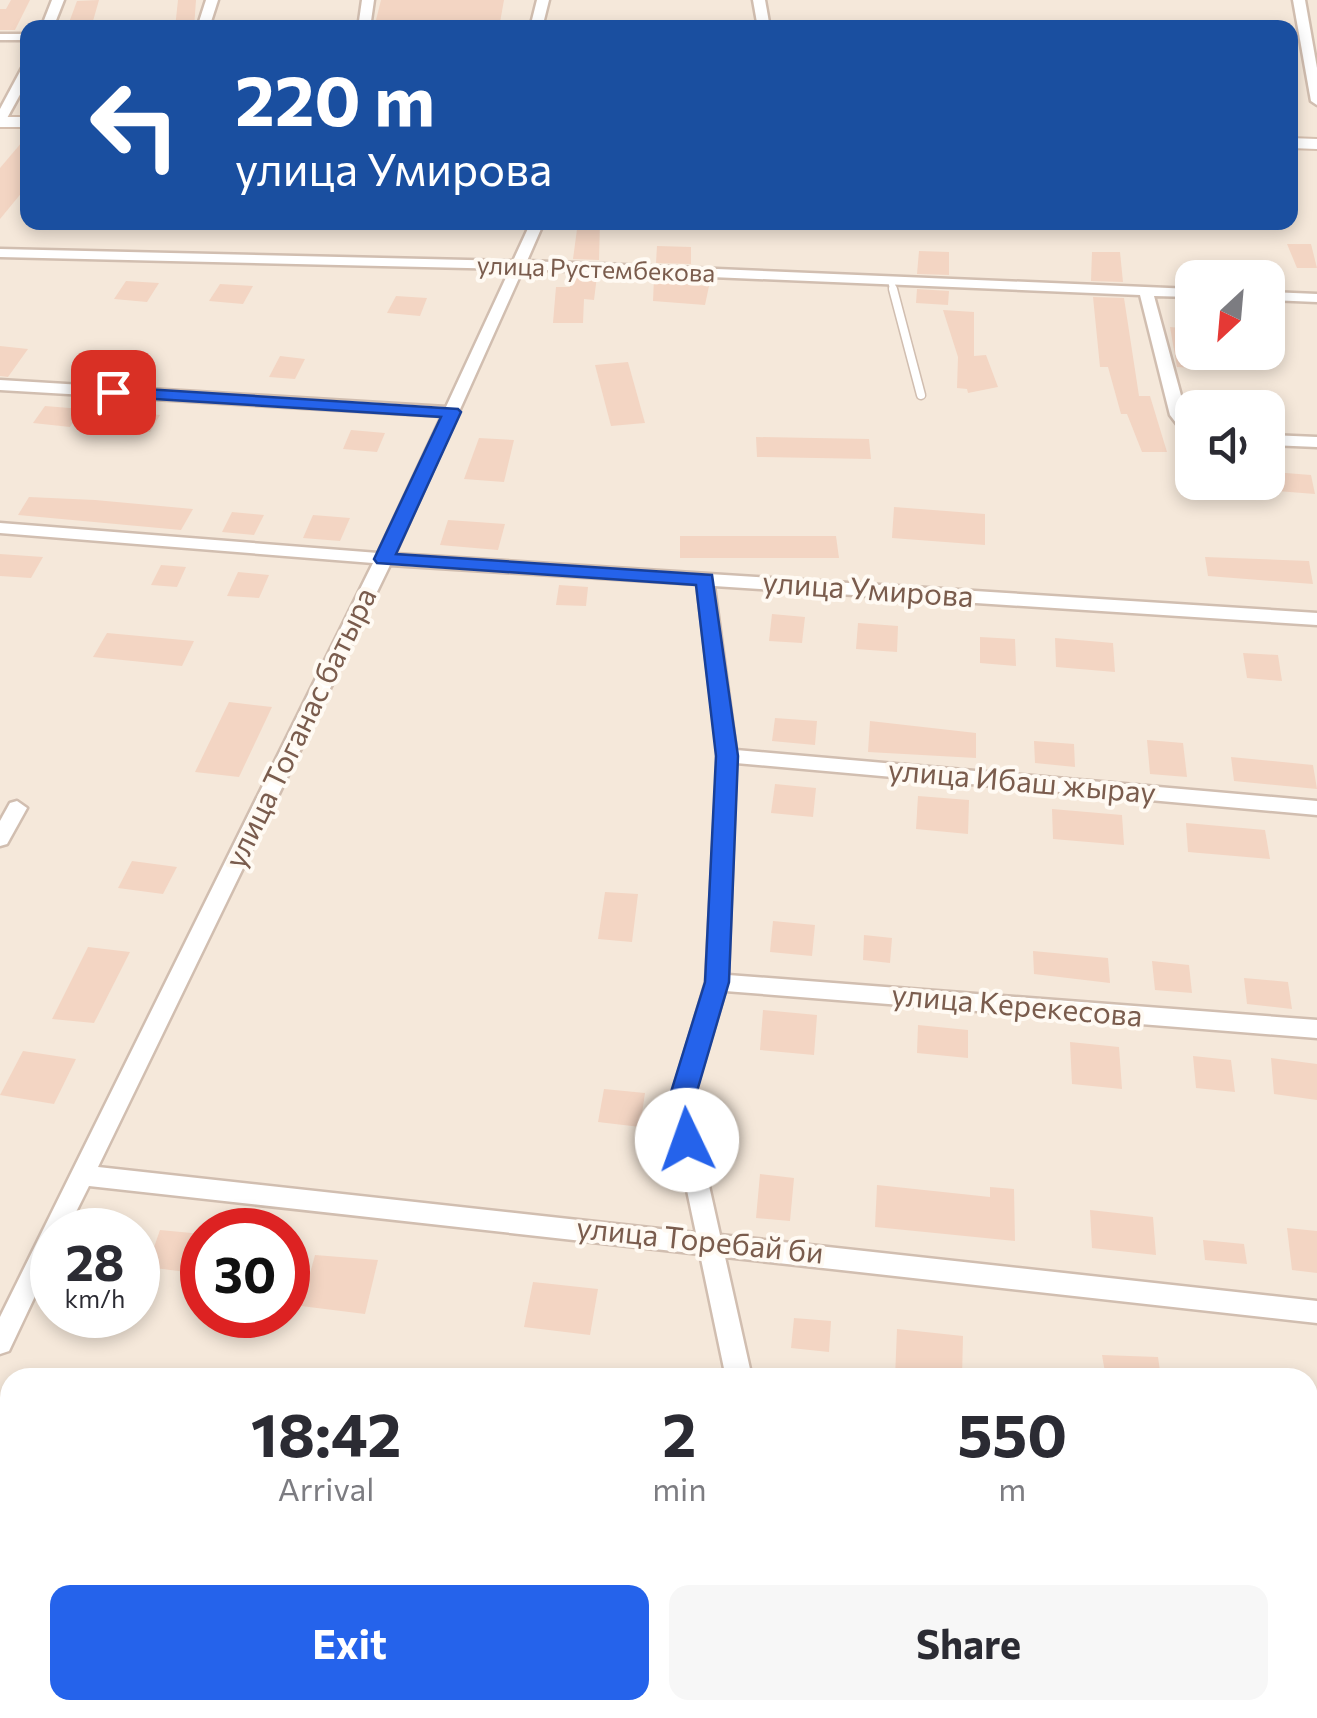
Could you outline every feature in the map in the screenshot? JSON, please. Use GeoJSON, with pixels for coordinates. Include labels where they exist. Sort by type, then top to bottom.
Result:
{"type":"FeatureCollection","features":[{"type":"Feature","properties":{"kind":"street"},"geometry":{"type":"LineString","coordinates":[[1299,0],[1317,102]]}},
{"type":"Feature","properties":{"kind":"street"},"geometry":{"type":"LineString","coordinates":[[1298,50],[1308,50]]}},
{"type":"Feature","properties":{"kind":"street"},"geometry":{"type":"LineString","coordinates":[[0,121],[20,83]]}},
{"type":"Feature","properties":{"kind":"street","name":"улица Тоганас батыра"},"geometry":{"type":"LineString","coordinates":[[66,1208],[384,559],[535,230]]}},
{"type":"Feature","properties":{"kind":"street","name":"улица Рустембекова"},"geometry":{"type":"LineString","coordinates":[[0,252],[521,265],[1175,292]]}},
{"type":"Feature","properties":{"kind":"street"},"geometry":{"type":"LineString","coordinates":[[1146,291],[1175,403]]}},
{"type":"Feature","properties":{"kind":"street"},"geometry":{"type":"LineString","coordinates":[[1285,297],[1317,298]]}},
{"type":"Feature","properties":{"kind":"street"},"geometry":{"type":"LineString","coordinates":[[0,385],[452,412]]}},
{"type":"Feature","properties":{"kind":"street"},"geometry":{"type":"LineString","coordinates":[[1285,441],[1317,442]]}},
{"type":"Feature","properties":{"kind":"street","name":"улица Умирова"},"geometry":{"type":"LineString","coordinates":[[0,528],[384,559],[1317,619]]}},
{"type":"Feature","properties":{"kind":"street"},"geometry":{"type":"LineString","coordinates":[[705,580],[727,756],[717,982],[680,1105],[737,1368]]}},
{"type":"Feature","properties":{"kind":"street","name":"улица Ибаш жырау"},"geometry":{"type":"LineString","coordinates":[[727,756],[1317,808]]}},
{"type":"Feature","properties":{"kind":"street"},"geometry":{"type":"LineString","coordinates":[[0,839],[16,808]]}},
{"type":"Feature","properties":{"kind":"street","name":"улица Керекесова"},"geometry":{"type":"LineString","coordinates":[[717,982],[1317,1029]]}},
{"type":"Feature","properties":{"kind":"street","name":"улица Торебай би"},"geometry":{"type":"LineString","coordinates":[[82,1175],[1317,1312]]}},
{"type":"Feature","properties":{"kind":"street","name":"улица Тоганас батыра"},"geometry":{"type":"LineString","coordinates":[[0,1343],[30,1282]]}},
{"type":"Feature","properties":{"kind":"lane"},"geometry":{"type":"LineString","coordinates":[[891,280],[921,395]]}},
{"type":"Feature","properties":{"kind":"shaded area"},"geometry":{"type":"Polygon","coordinates":[[[0,0],[1317,0],[1317,1368],[0,1368],[0,0]]]}},
{"type":"Feature","properties":{"kind":"building"},"geometry":{"type":"Polygon","coordinates":[[[11,0],[30,0],[15,30],[0,30],[0,9],[6,9],[11,0]]]}},
{"type":"Feature","properties":{"kind":"building"},"geometry":{"type":"Polygon","coordinates":[[[99,0],[93,20],[70,20],[77,1],[99,0]]]}},
{"type":"Feature","properties":{"kind":"building"},"geometry":{"type":"Polygon","coordinates":[[[178,0],[196,0],[195,20],[176,20],[178,0]]]}},
{"type":"Feature","properties":{"kind":"building"},"geometry":{"type":"Polygon","coordinates":[[[381,0],[504,0],[500,20],[376,20],[381,0]]]}},
{"type":"Feature","properties":{"kind":"building"},"geometry":{"type":"Polygon","coordinates":[[[20,144],[20,195],[0,219],[0,168],[20,144]]]}},
{"type":"Feature","properties":{"kind":"building"},"geometry":{"type":"Polygon","coordinates":[[[577,230],[600,230],[599,260],[573,259],[577,230]]]}},
{"type":"Feature","properties":{"kind":"building"},"geometry":{"type":"Polygon","coordinates":[[[1287,244],[1311,244],[1317,268],[1297,268],[1287,244]]]}},
{"type":"Feature","properties":{"kind":"building"},"geometry":{"type":"Polygon","coordinates":[[[657,246],[691,247],[691,264],[656,263],[657,246]]]}},
{"type":"Feature","properties":{"kind":"building"},"geometry":{"type":"Polygon","coordinates":[[[919,251],[949,252],[949,275],[917,274],[919,251]]]}},
{"type":"Feature","properties":{"kind":"building"},"geometry":{"type":"Polygon","coordinates":[[[1092,252],[1120,252],[1123,282],[1091,281],[1092,252]]]}},
{"type":"Feature","properties":{"kind":"building"},"geometry":{"type":"Polygon","coordinates":[[[571,275],[597,276],[594,300],[584,299],[583,323],[553,323],[556,287],[570,287],[571,275]]]}},
{"type":"Feature","properties":{"kind":"building"},"geometry":{"type":"Polygon","coordinates":[[[654,278],[690,280],[690,285],[709,286],[705,305],[653,301],[654,278]]]}},
{"type":"Feature","properties":{"kind":"building"},"geometry":{"type":"Polygon","coordinates":[[[126,281],[159,283],[147,302],[114,299],[126,281]]]}},
{"type":"Feature","properties":{"kind":"building"},"geometry":{"type":"Polygon","coordinates":[[[220,284],[253,286],[243,304],[209,301],[220,284]]]}},
{"type":"Feature","properties":{"kind":"building"},"geometry":{"type":"Polygon","coordinates":[[[917,289],[949,291],[948,305],[916,303],[917,289]]]}},
{"type":"Feature","properties":{"kind":"building"},"geometry":{"type":"Polygon","coordinates":[[[396,296],[427,298],[420,316],[387,313],[396,296]]]}},
{"type":"Feature","properties":{"kind":"building"},"geometry":{"type":"Polygon","coordinates":[[[1093,297],[1124,298],[1139,396],[1150,396],[1167,452],[1142,452],[1127,414],[1121,414],[1108,367],[1100,367],[1093,297]]]}},
{"type":"Feature","properties":{"kind":"building"},"geometry":{"type":"Polygon","coordinates":[[[943,310],[974,312],[974,356],[986,355],[998,387],[968,393],[967,389],[957,388],[958,357],[943,310]]]}},
{"type":"Feature","properties":{"kind":"building"},"geometry":{"type":"Polygon","coordinates":[[[1170,327],[1175,327],[1175,356],[1170,327]]]}},
{"type":"Feature","properties":{"kind":"building"},"geometry":{"type":"Polygon","coordinates":[[[0,346],[28,349],[8,377],[0,376],[0,346]]]}},
{"type":"Feature","properties":{"kind":"building"},"geometry":{"type":"Polygon","coordinates":[[[118,354],[150,356],[139,374],[107,371],[118,354]]]}},
{"type":"Feature","properties":{"kind":"building"},"geometry":{"type":"Polygon","coordinates":[[[280,356],[305,359],[295,379],[269,377],[280,356]]]}},
{"type":"Feature","properties":{"kind":"building"},"geometry":{"type":"Polygon","coordinates":[[[628,362],[645,423],[611,426],[595,365],[628,362]]]}},
{"type":"Feature","properties":{"kind":"building"},"geometry":{"type":"Polygon","coordinates":[[[45,406],[82,409],[70,427],[33,423],[45,406]]]}},
{"type":"Feature","properties":{"kind":"building"},"geometry":{"type":"Polygon","coordinates":[[[131,412],[160,415],[150,432],[120,430],[131,412]]]}},
{"type":"Feature","properties":{"kind":"building"},"geometry":{"type":"Polygon","coordinates":[[[351,430],[385,433],[377,452],[343,449],[351,430]]]}},
{"type":"Feature","properties":{"kind":"building"},"geometry":{"type":"Polygon","coordinates":[[[756,437],[869,439],[871,459],[757,457],[756,437]]]}},
{"type":"Feature","properties":{"kind":"building"},"geometry":{"type":"Polygon","coordinates":[[[479,438],[514,440],[504,482],[464,479],[479,438]]]}},
{"type":"Feature","properties":{"kind":"building"},"geometry":{"type":"Polygon","coordinates":[[[1285,473],[1311,475],[1315,494],[1285,492],[1285,473]]]}},
{"type":"Feature","properties":{"kind":"building"},"geometry":{"type":"Polygon","coordinates":[[[29,497],[193,509],[181,530],[18,515],[29,497]]]}},
{"type":"Feature","properties":{"kind":"building"},"geometry":{"type":"Polygon","coordinates":[[[894,507],[985,514],[985,545],[892,538],[894,507]]]}},
{"type":"Feature","properties":{"kind":"building"},"geometry":{"type":"Polygon","coordinates":[[[232,512],[264,515],[254,535],[222,532],[232,512]]]}},
{"type":"Feature","properties":{"kind":"building"},"geometry":{"type":"Polygon","coordinates":[[[313,515],[350,518],[340,541],[303,538],[313,515]]]}},
{"type":"Feature","properties":{"kind":"building"},"geometry":{"type":"Polygon","coordinates":[[[448,520],[505,524],[498,550],[440,545],[448,520]]]}},
{"type":"Feature","properties":{"kind":"building"},"geometry":{"type":"Polygon","coordinates":[[[680,536],[836,536],[839,558],[680,558],[680,536]]]}},
{"type":"Feature","properties":{"kind":"building"},"geometry":{"type":"Polygon","coordinates":[[[0,554],[43,557],[31,578],[0,576],[0,554]]]}},
{"type":"Feature","properties":{"kind":"building"},"geometry":{"type":"Polygon","coordinates":[[[1205,557],[1309,561],[1313,584],[1208,576],[1205,557]]]}},
{"type":"Feature","properties":{"kind":"building"},"geometry":{"type":"Polygon","coordinates":[[[161,565],[186,567],[177,587],[151,585],[161,565]]]}},
{"type":"Feature","properties":{"kind":"building"},"geometry":{"type":"Polygon","coordinates":[[[238,572],[269,575],[259,598],[227,596],[238,572]]]}},
{"type":"Feature","properties":{"kind":"building"},"geometry":{"type":"Polygon","coordinates":[[[559,585],[588,587],[586,606],[556,605],[559,585]]]}},
{"type":"Feature","properties":{"kind":"building"},"geometry":{"type":"Polygon","coordinates":[[[772,614],[805,617],[802,643],[769,641],[772,614]]]}},
{"type":"Feature","properties":{"kind":"building"},"geometry":{"type":"Polygon","coordinates":[[[858,623],[898,626],[897,652],[856,649],[858,623]]]}},
{"type":"Feature","properties":{"kind":"building"},"geometry":{"type":"Polygon","coordinates":[[[107,633],[194,641],[182,666],[93,657],[107,633]]]}},
{"type":"Feature","properties":{"kind":"building"},"geometry":{"type":"Polygon","coordinates":[[[980,637],[1015,639],[1016,666],[980,663],[980,637]]]}},
{"type":"Feature","properties":{"kind":"building"},"geometry":{"type":"Polygon","coordinates":[[[1055,638],[1113,643],[1115,672],[1056,667],[1055,638]]]}},
{"type":"Feature","properties":{"kind":"building"},"geometry":{"type":"Polygon","coordinates":[[[1243,653],[1278,655],[1282,681],[1247,678],[1243,653]]]}},
{"type":"Feature","properties":{"kind":"building"},"geometry":{"type":"Polygon","coordinates":[[[229,702],[272,707],[239,777],[195,772],[229,702]]]}},
{"type":"Feature","properties":{"kind":"building"},"geometry":{"type":"Polygon","coordinates":[[[775,718],[817,721],[815,745],[772,741],[775,718]]]}},
{"type":"Feature","properties":{"kind":"building"},"geometry":{"type":"Polygon","coordinates":[[[870,721],[976,733],[976,758],[868,752],[870,721]]]}},
{"type":"Feature","properties":{"kind":"building"},"geometry":{"type":"Polygon","coordinates":[[[1147,740],[1183,743],[1187,777],[1150,774],[1147,740]]]}},
{"type":"Feature","properties":{"kind":"building"},"geometry":{"type":"Polygon","coordinates":[[[1034,741],[1074,744],[1075,767],[1035,763],[1034,741]]]}},
{"type":"Feature","properties":{"kind":"building"},"geometry":{"type":"Polygon","coordinates":[[[1231,757],[1313,765],[1317,789],[1234,781],[1231,757]]]}},
{"type":"Feature","properties":{"kind":"building"},"geometry":{"type":"Polygon","coordinates":[[[775,784],[816,788],[813,817],[771,813],[775,784]]]}},
{"type":"Feature","properties":{"kind":"building"},"geometry":{"type":"Polygon","coordinates":[[[918,796],[969,800],[968,834],[916,829],[918,796]]]}},
{"type":"Feature","properties":{"kind":"building"},"geometry":{"type":"Polygon","coordinates":[[[1052,809],[1122,815],[1124,845],[1053,839],[1052,809]]]}},
{"type":"Feature","properties":{"kind":"building"},"geometry":{"type":"Polygon","coordinates":[[[1186,823],[1265,830],[1270,859],[1188,852],[1186,823]]]}},
{"type":"Feature","properties":{"kind":"building"},"geometry":{"type":"Polygon","coordinates":[[[132,861],[177,867],[163,894],[118,888],[132,861]]]}},
{"type":"Feature","properties":{"kind":"building"},"geometry":{"type":"Polygon","coordinates":[[[605,892],[638,894],[632,942],[598,939],[605,892]]]}},
{"type":"Feature","properties":{"kind":"building"},"geometry":{"type":"Polygon","coordinates":[[[773,921],[815,925],[812,956],[770,952],[773,921]]]}},
{"type":"Feature","properties":{"kind":"building"},"geometry":{"type":"Polygon","coordinates":[[[864,935],[892,938],[890,963],[863,960],[864,935]]]}},
{"type":"Feature","properties":{"kind":"building"},"geometry":{"type":"Polygon","coordinates":[[[88,947],[130,952],[94,1023],[52,1019],[88,947]]]}},
{"type":"Feature","properties":{"kind":"building"},"geometry":{"type":"Polygon","coordinates":[[[1033,951],[1108,958],[1110,983],[1034,974],[1033,951]]]}},
{"type":"Feature","properties":{"kind":"building"},"geometry":{"type":"Polygon","coordinates":[[[1152,961],[1189,965],[1192,993],[1155,990],[1152,961]]]}},
{"type":"Feature","properties":{"kind":"building"},"geometry":{"type":"Polygon","coordinates":[[[1244,978],[1288,982],[1292,1009],[1247,1004],[1244,978]]]}},
{"type":"Feature","properties":{"kind":"building"},"geometry":{"type":"Polygon","coordinates":[[[763,1010],[817,1015],[814,1055],[760,1050],[763,1010]]]}},
{"type":"Feature","properties":{"kind":"building"},"geometry":{"type":"Polygon","coordinates":[[[918,1025],[968,1030],[968,1058],[917,1053],[918,1025]]]}},
{"type":"Feature","properties":{"kind":"building"},"geometry":{"type":"Polygon","coordinates":[[[1070,1042],[1119,1047],[1122,1089],[1072,1084],[1070,1042]]]}},
{"type":"Feature","properties":{"kind":"building"},"geometry":{"type":"Polygon","coordinates":[[[23,1051],[76,1059],[54,1104],[0,1095],[23,1051]]]}},
{"type":"Feature","properties":{"kind":"building"},"geometry":{"type":"Polygon","coordinates":[[[1193,1056],[1231,1060],[1235,1092],[1196,1088],[1193,1056]]]}},
{"type":"Feature","properties":{"kind":"building"},"geometry":{"type":"Polygon","coordinates":[[[1271,1058],[1317,1064],[1317,1100],[1274,1094],[1271,1058]]]}},
{"type":"Feature","properties":{"kind":"building"},"geometry":{"type":"Polygon","coordinates":[[[604,1089],[645,1093],[640,1127],[598,1122],[604,1089]]]}},
{"type":"Feature","properties":{"kind":"building"},"geometry":{"type":"Polygon","coordinates":[[[760,1174],[794,1178],[790,1221],[756,1218],[760,1174]]]}},
{"type":"Feature","properties":{"kind":"building"},"geometry":{"type":"Polygon","coordinates":[[[877,1185],[990,1197],[990,1187],[1014,1189],[1015,1241],[875,1227],[877,1185]]]}},
{"type":"Feature","properties":{"kind":"building"},"geometry":{"type":"Polygon","coordinates":[[[1090,1210],[1153,1217],[1156,1255],[1092,1248],[1090,1210]]]}},
{"type":"Feature","properties":{"kind":"building"},"geometry":{"type":"Polygon","coordinates":[[[1287,1228],[1317,1231],[1317,1273],[1292,1270],[1287,1228]]]}},
{"type":"Feature","properties":{"kind":"building"},"geometry":{"type":"Polygon","coordinates":[[[160,1230],[180,1232],[180,1271],[160,1269],[160,1230]]]}},
{"type":"Feature","properties":{"kind":"building"},"geometry":{"type":"Polygon","coordinates":[[[1203,1240],[1244,1244],[1247,1264],[1205,1260],[1203,1240]]]}},
{"type":"Feature","properties":{"kind":"building"},"geometry":{"type":"Polygon","coordinates":[[[315,1255],[378,1260],[365,1314],[310,1307],[310,1273],[315,1255]]]}},
{"type":"Feature","properties":{"kind":"building"},"geometry":{"type":"Polygon","coordinates":[[[533,1282],[598,1289],[590,1335],[524,1327],[533,1282]]]}},
{"type":"Feature","properties":{"kind":"building"},"geometry":{"type":"Polygon","coordinates":[[[794,1318],[831,1321],[829,1352],[791,1348],[794,1318]]]}},
{"type":"Feature","properties":{"kind":"building"},"geometry":{"type":"Polygon","coordinates":[[[897,1329],[963,1336],[962,1368],[895,1368],[897,1329]]]}},
{"type":"Feature","properties":{"kind":"building"},"geometry":{"type":"Polygon","coordinates":[[[1102,1355],[1158,1357],[1160,1368],[1104,1368],[1102,1355]]]}},
{"type":"Feature","properties":{"kind":"route"},"geometry":{"type":"LineString","coordinates":[[113,392],[452,412],[384,559],[705,580],[727,756],[717,982],[680,1105],[687,1140]]}}]}
